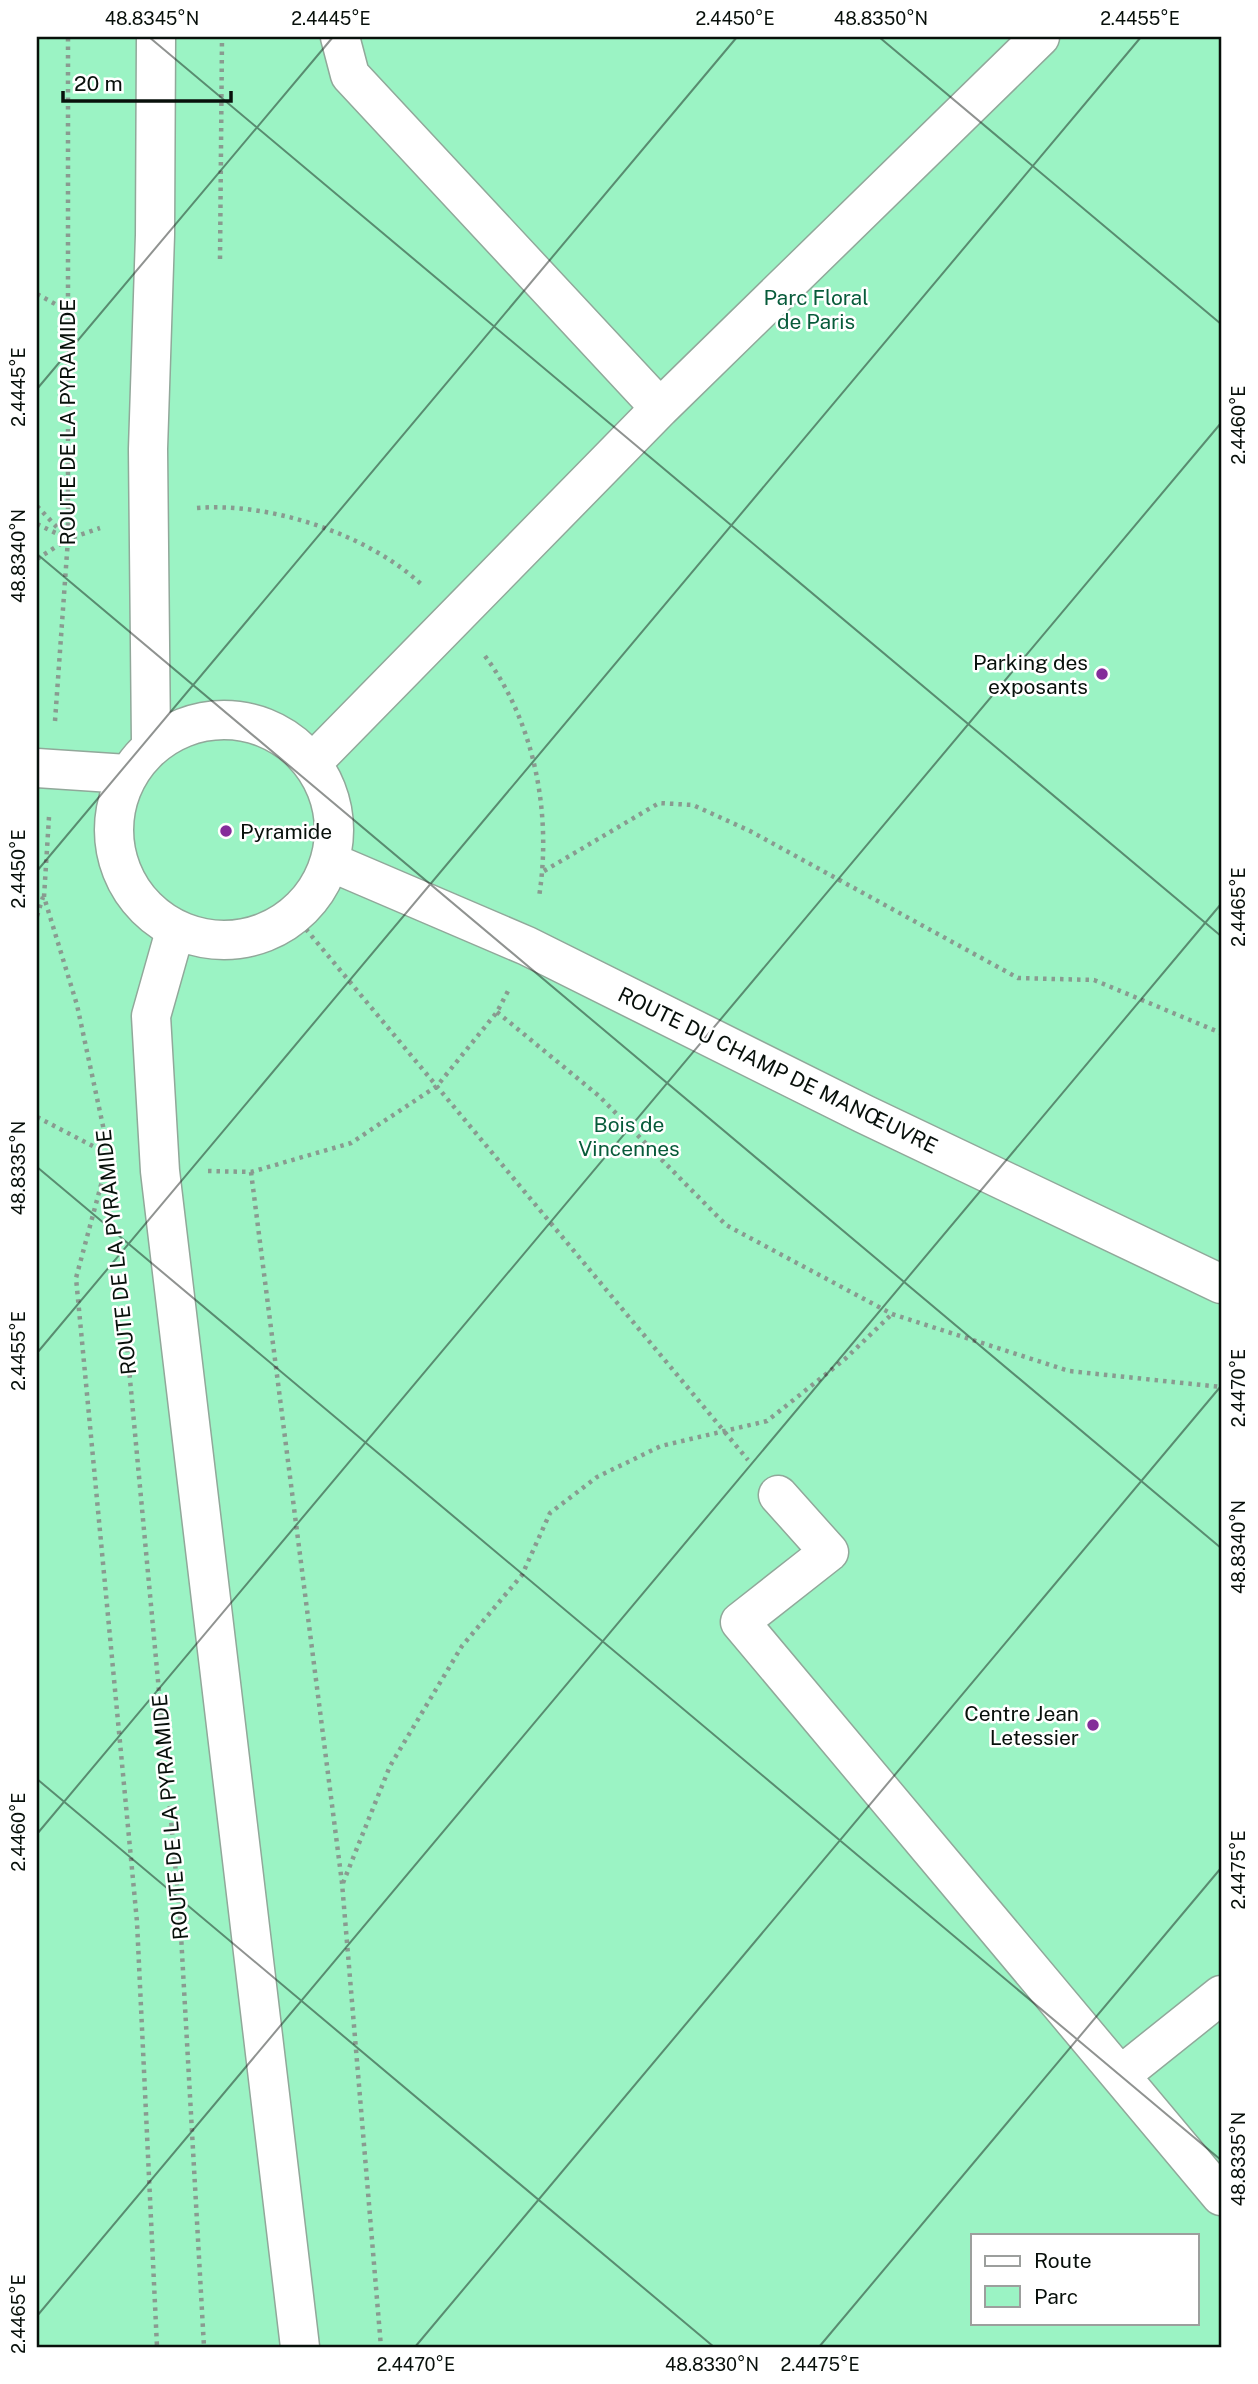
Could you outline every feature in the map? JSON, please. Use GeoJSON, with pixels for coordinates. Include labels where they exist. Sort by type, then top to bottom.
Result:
{"type":"FeatureCollection","features":[{"type":"Feature","properties":{"kind":"street"},"geometry":{"type":"LineString","coordinates":[[151,742],[148,449],[155,234],[156,37]]}},
{"type":"Feature","properties":{"kind":"street"},"geometry":{"type":"LineString","coordinates":[[340,37],[350,75],[660,408]]}},
{"type":"Feature","properties":{"kind":"street"},"geometry":{"type":"LineString","coordinates":[[313,762],[660,408],[1040,37]]}},
{"type":"Feature","properties":{"kind":"street"},"geometry":{"type":"LineString","coordinates":[[241,720],[279,733],[313,762],[334,811],[333,863],[306,905],[295,916],[261,932],[227,942],[204,940],[175,931],[143,906],[118,866],[112,820],[127,774],[151,742],[172,730],[202,721],[241,720]]}},
{"type":"Feature","properties":{"kind":"street"},"geometry":{"type":"LineString","coordinates":[[44,769],[127,774]]}},
{"type":"Feature","properties":{"kind":"street","name":"ROUTE DU CHAMP DE MANŒUVRE"},"geometry":{"type":"LineString","coordinates":[[333,863],[527,946],[864,1114],[1221,1284]]}},
{"type":"Feature","properties":{"kind":"street"},"geometry":{"type":"LineString","coordinates":[[175,931],[150,1016],[160,1171],[300,2347]]}},
{"type":"Feature","properties":{"kind":"street"},"geometry":{"type":"LineString","coordinates":[[778,1495],[829,1552],[740,1622],[1221,2196]]}},
{"type":"Feature","properties":{"kind":"street"},"geometry":{"type":"LineString","coordinates":[[1121,2075],[1221,1995]]}},
{"type":"Feature","properties":{"kind":"path","name":"ROUTE DE LA PYRAMIDE"},"geometry":{"type":"LineString","coordinates":[[68,37],[68,539],[44,769],[44,897],[77,1006],[109,1155],[112,1183]]}},
{"type":"Feature","properties":{"kind":"path"},"geometry":{"type":"LineString","coordinates":[[220,259],[222,37]]}},
{"type":"Feature","properties":{"kind":"path"},"geometry":{"type":"LineString","coordinates":[[37,294],[68,312]]}},
{"type":"Feature","properties":{"kind":"path"},"geometry":{"type":"LineString","coordinates":[[37,506],[68,539]]}},
{"type":"Feature","properties":{"kind":"path"},"geometry":{"type":"LineString","coordinates":[[189,509],[218,506],[287,516],[352,539],[411,575],[428,590]]}},
{"type":"Feature","properties":{"kind":"path"},"geometry":{"type":"LineString","coordinates":[[37,523],[68,539]]}},
{"type":"Feature","properties":{"kind":"path"},"geometry":{"type":"LineString","coordinates":[[37,559],[68,539],[103,527]]}},
{"type":"Feature","properties":{"kind":"path"},"geometry":{"type":"LineString","coordinates":[[484,655],[501,677],[528,739],[542,804],[543,872],[537,909]]}},
{"type":"Feature","properties":{"kind":"path"},"geometry":{"type":"LineString","coordinates":[[543,872],[659,803],[693,805],[750,831],[1018,978],[1094,979],[1221,1033]]}},
{"type":"Feature","properties":{"kind":"path"},"geometry":{"type":"LineString","coordinates":[[37,916],[44,897]]}},
{"type":"Feature","properties":{"kind":"path"},"geometry":{"type":"LineString","coordinates":[[295,916],[778,1495]]}},
{"type":"Feature","properties":{"kind":"path"},"geometry":{"type":"LineString","coordinates":[[206,1171],[251,1172],[351,1143],[437,1086],[497,1012],[598,1096],[726,1225],[892,1314],[1069,1371],[1221,1387]]}},
{"type":"Feature","properties":{"kind":"path"},"geometry":{"type":"LineString","coordinates":[[37,1117],[109,1155],[121,1158]]}},
{"type":"Feature","properties":{"kind":"path"},"geometry":{"type":"LineString","coordinates":[[109,1155],[76,1278],[137,1922],[157,2347]]}},
{"type":"Feature","properties":{"kind":"path"},"geometry":{"type":"LineString","coordinates":[[251,1172],[342,1883],[381,2347]]}},
{"type":"Feature","properties":{"kind":"path","name":"ROUTE DE LA PYRAMIDE"},"geometry":{"type":"LineString","coordinates":[[123,1307],[180,1917],[204,2347]]}},
{"type":"Feature","properties":{"kind":"path"},"geometry":{"type":"LineString","coordinates":[[342,1883],[390,1766],[462,1646],[522,1574],[551,1513],[597,1477],[661,1446],[766,1421],[845,1359],[892,1314]]}},
{"type":"Feature","properties":{"kind":"green space","name":"Bois de Vincennes"},"geometry":{"type":"Polygon","coordinates":[[[37,37],[1221,37],[1221,2347],[37,2347],[37,37]]]}},
{"type":"Feature","properties":{"kind":"place","name":"Parking des exposants"},"geometry":{"type":"Point","coordinates":[1102,674]}},
{"type":"Feature","properties":{"kind":"place","name":"Pyramide"},"geometry":{"type":"Point","coordinates":[226,831]}},
{"type":"Feature","properties":{"kind":"place","name":"Centre Jean Letessier"},"geometry":{"type":"Point","coordinates":[1093,1725]}},
{"type":"Feature","properties":{"kind":"park label","name":"Parc Floral de Paris"},"geometry":{"type":"Point","coordinates":[816,309]}}]}
